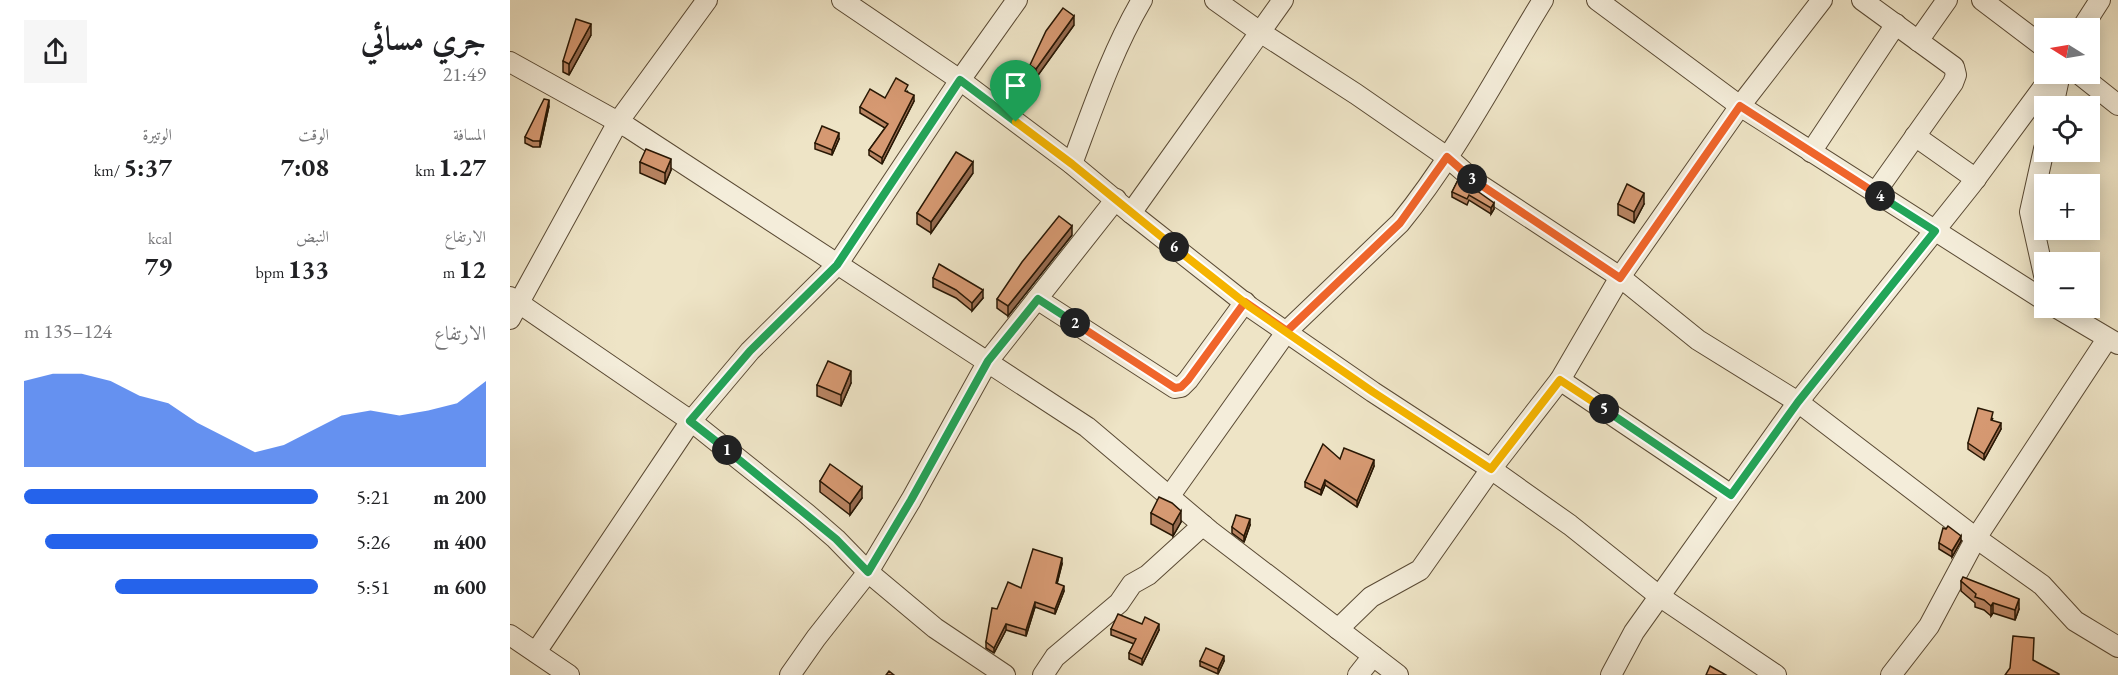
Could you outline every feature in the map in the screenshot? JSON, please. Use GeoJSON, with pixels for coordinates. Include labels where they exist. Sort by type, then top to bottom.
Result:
{"type":"FeatureCollection","features":[{"type":"Feature","properties":{"kind":"street"},"geometry":{"type":"LineString","coordinates":[[707,0],[618,122],[513,306],[690,421],[806,513],[836,539],[868,572],[935,628],[1005,675]]}},
{"type":"Feature","properties":{"kind":"street"},"geometry":{"type":"LineString","coordinates":[[842,0],[960,80],[1072,164],[1245,302],[1373,392],[1491,469],[1570,525],[1659,596],[1776,675]]}},
{"type":"Feature","properties":{"kind":"street"},"geometry":{"type":"LineString","coordinates":[[536,652],[690,421],[750,351],[837,265],[960,80],[1017,0]]}},
{"type":"Feature","properties":{"kind":"street"},"geometry":{"type":"LineString","coordinates":[[1072,164],[1108,71],[1142,0]]}},
{"type":"Feature","properties":{"kind":"street"},"geometry":{"type":"LineString","coordinates":[[1215,0],[1447,157],[1477,183],[1620,278],[1698,340],[1798,402],[1976,538],[2042,585],[2075,621],[2118,647]]}},
{"type":"Feature","properties":{"kind":"street"},"geometry":{"type":"LineString","coordinates":[[1131,213],[1283,0]]}},
{"type":"Feature","properties":{"kind":"street"},"geometry":{"type":"LineString","coordinates":[[1169,497],[1287,331],[1400,223],[1447,157],[1543,0]]}},
{"type":"Feature","properties":{"kind":"street"},"geometry":{"type":"LineString","coordinates":[[1597,0],[1740,106],[2034,294]]}},
{"type":"Feature","properties":{"kind":"street"},"geometry":{"type":"LineString","coordinates":[[1338,629],[1371,597],[1420,570],[1491,469],[1560,380],[1620,278],[1740,106],[1822,0]]}},
{"type":"Feature","properties":{"kind":"street"},"geometry":{"type":"LineString","coordinates":[[1862,0],[1954,68],[1956,75],[1953,83],[1875,193]]}},
{"type":"Feature","properties":{"kind":"street"},"geometry":{"type":"LineString","coordinates":[[1918,41],[1947,0]]}},
{"type":"Feature","properties":{"kind":"street"},"geometry":{"type":"LineString","coordinates":[[1982,0],[2034,39]]}},
{"type":"Feature","properties":{"kind":"street"},"geometry":{"type":"LineString","coordinates":[[2088,18],[2100,0]]}},
{"type":"Feature","properties":{"kind":"street"},"geometry":{"type":"LineString","coordinates":[[1811,152],[1896,24]]}},
{"type":"Feature","properties":{"kind":"street"},"geometry":{"type":"LineString","coordinates":[[510,62],[618,122],[1088,427],[1203,525],[1398,675]]}},
{"type":"Feature","properties":{"kind":"street"},"geometry":{"type":"LineString","coordinates":[[1611,675],[1634,632],[1798,402],[1976,179],[2046,84]]}},
{"type":"Feature","properties":{"kind":"street"},"geometry":{"type":"LineString","coordinates":[[2092,84],[2118,105]]}},
{"type":"Feature","properties":{"kind":"street"},"geometry":{"type":"LineString","coordinates":[[1915,136],[1976,179]]}},
{"type":"Feature","properties":{"kind":"street"},"geometry":{"type":"LineString","coordinates":[[2039,252],[2030,212],[2041,162]]}},
{"type":"Feature","properties":{"kind":"street"},"geometry":{"type":"LineString","coordinates":[[789,675],[868,572],[988,361],[1116,199]]}},
{"type":"Feature","properties":{"kind":"street"},"geometry":{"type":"LineString","coordinates":[[1038,299],[1175,388],[1181,387],[1188,380],[1245,302]]}},
{"type":"Feature","properties":{"kind":"street"},"geometry":{"type":"LineString","coordinates":[[2073,318],[2113,342]]}},
{"type":"Feature","properties":{"kind":"street"},"geometry":{"type":"LineString","coordinates":[[2087,318],[2113,342]]}},
{"type":"Feature","properties":{"kind":"street"},"geometry":{"type":"LineString","coordinates":[[1891,675],[1929,626],[1976,538],[2113,342]]}},
{"type":"Feature","properties":{"kind":"street"},"geometry":{"type":"LineString","coordinates":[[1560,380],[1731,495]]}},
{"type":"Feature","properties":{"kind":"street"},"geometry":{"type":"LineString","coordinates":[[1042,675],[1055,657],[1119,603],[1132,584],[1148,575],[1203,525]]}},
{"type":"Feature","properties":{"kind":"street"},"geometry":{"type":"LineString","coordinates":[[510,634],[569,675]]}},
{"type":"Feature","properties":{"kind":"street"},"geometry":{"type":"LineString","coordinates":[[1358,675],[1373,656]]}},
{"type":"Feature","properties":{"kind":"building"},"geometry":{"type":"Polygon","coordinates":[[[1063,8],[1074,16],[1036,69],[1030,65],[1046,31],[1063,8]]]}},
{"type":"Feature","properties":{"kind":"building"},"geometry":{"type":"Polygon","coordinates":[[[576,19],[591,24],[569,64],[563,61],[576,19]]]}},
{"type":"Feature","properties":{"kind":"building"},"geometry":{"type":"Polygon","coordinates":[[[896,78],[908,85],[905,91],[914,95],[882,158],[869,150],[888,124],[860,107],[870,89],[885,98],[896,78]]]}},
{"type":"Feature","properties":{"kind":"building"},"geometry":{"type":"Polygon","coordinates":[[[544,99],[549,100],[540,141],[533,141],[525,137],[544,99]]]}},
{"type":"Feature","properties":{"kind":"building"},"geometry":{"type":"Polygon","coordinates":[[[822,126],[839,133],[832,150],[815,143],[822,126]]]}},
{"type":"Feature","properties":{"kind":"building"},"geometry":{"type":"Polygon","coordinates":[[[646,149],[671,159],[665,173],[640,162],[646,149]]]}},
{"type":"Feature","properties":{"kind":"building"},"geometry":{"type":"Polygon","coordinates":[[[956,152],[973,162],[931,222],[917,213],[956,152]]]}},
{"type":"Feature","properties":{"kind":"building"},"geometry":{"type":"Polygon","coordinates":[[[1459,178],[1494,203],[1491,208],[1469,195],[1467,199],[1452,192],[1459,178]]]}},
{"type":"Feature","properties":{"kind":"building"},"geometry":{"type":"Polygon","coordinates":[[[1627,184],[1644,193],[1634,212],[1618,204],[1627,184]]]}},
{"type":"Feature","properties":{"kind":"building"},"geometry":{"type":"Polygon","coordinates":[[[1059,216],[1072,226],[1008,306],[997,299],[1022,262],[1059,216]]]}},
{"type":"Feature","properties":{"kind":"building"},"geometry":{"type":"Polygon","coordinates":[[[939,264],[983,290],[972,303],[956,290],[933,278],[939,264]]]}},
{"type":"Feature","properties":{"kind":"building"},"geometry":{"type":"Polygon","coordinates":[[[828,361],[851,371],[841,395],[817,385],[828,361]]]}},
{"type":"Feature","properties":{"kind":"building"},"geometry":{"type":"Polygon","coordinates":[[[1978,408],[1993,412],[1991,420],[2001,423],[1984,454],[1968,443],[1978,408]]]}},
{"type":"Feature","properties":{"kind":"building"},"geometry":{"type":"Polygon","coordinates":[[[1323,444],[1340,459],[1344,448],[1374,460],[1357,501],[1325,480],[1321,490],[1305,482],[1323,444]]]}},
{"type":"Feature","properties":{"kind":"building"},"geometry":{"type":"Polygon","coordinates":[[[830,464],[862,487],[850,504],[820,481],[830,464]]]}},
{"type":"Feature","properties":{"kind":"building"},"geometry":{"type":"Polygon","coordinates":[[[1159,497],[1172,503],[1181,511],[1173,525],[1151,513],[1159,497]]]}},
{"type":"Feature","properties":{"kind":"building"},"geometry":{"type":"Polygon","coordinates":[[[1236,515],[1250,519],[1244,536],[1232,527],[1236,515]]]}},
{"type":"Feature","properties":{"kind":"building"},"geometry":{"type":"Polygon","coordinates":[[[1948,526],[1961,536],[1952,551],[1939,543],[1943,528],[1946,529],[1948,526]]]}},
{"type":"Feature","properties":{"kind":"building"},"geometry":{"type":"Polygon","coordinates":[[[1033,549],[1062,558],[1056,583],[1064,586],[1055,609],[1035,602],[1026,630],[1006,624],[994,648],[986,642],[992,608],[997,609],[1008,582],[1021,588],[1033,549]]]}},
{"type":"Feature","properties":{"kind":"building"},"geometry":{"type":"Polygon","coordinates":[[[1963,577],[2019,599],[2015,610],[1993,603],[1991,606],[1975,597],[1976,594],[1961,581],[1963,577]]]}},
{"type":"Feature","properties":{"kind":"building"},"geometry":{"type":"Polygon","coordinates":[[[1118,614],[1142,624],[1145,617],[1159,624],[1142,659],[1129,653],[1136,639],[1111,629],[1118,614]]]}},
{"type":"Feature","properties":{"kind":"building"},"geometry":{"type":"Polygon","coordinates":[[[2013,636],[2034,638],[2033,660],[2059,675],[2005,675],[2010,668],[2013,636]]]}},
{"type":"Feature","properties":{"kind":"building"},"geometry":{"type":"Polygon","coordinates":[[[1206,648],[1224,656],[1218,669],[1200,661],[1206,648]]]}},
{"type":"Feature","properties":{"kind":"building"},"geometry":{"type":"Polygon","coordinates":[[[1710,666],[1726,675],[1706,675],[1710,666]]]}},
{"type":"Feature","properties":{"kind":"route"},"geometry":{"type":"LineString","coordinates":[[1016,122],[960,80],[837,265],[750,351],[690,421],[806,513],[836,539],[868,572],[988,361],[1038,299],[1175,388],[1181,387],[1245,302],[1287,331],[1400,223],[1447,157],[1477,183],[1620,278],[1740,106],[1935,231],[1798,402],[1731,495],[1560,380],[1491,469],[1373,392],[1250,307],[1245,302],[1131,213],[1072,164],[1016,122]]}}]}
